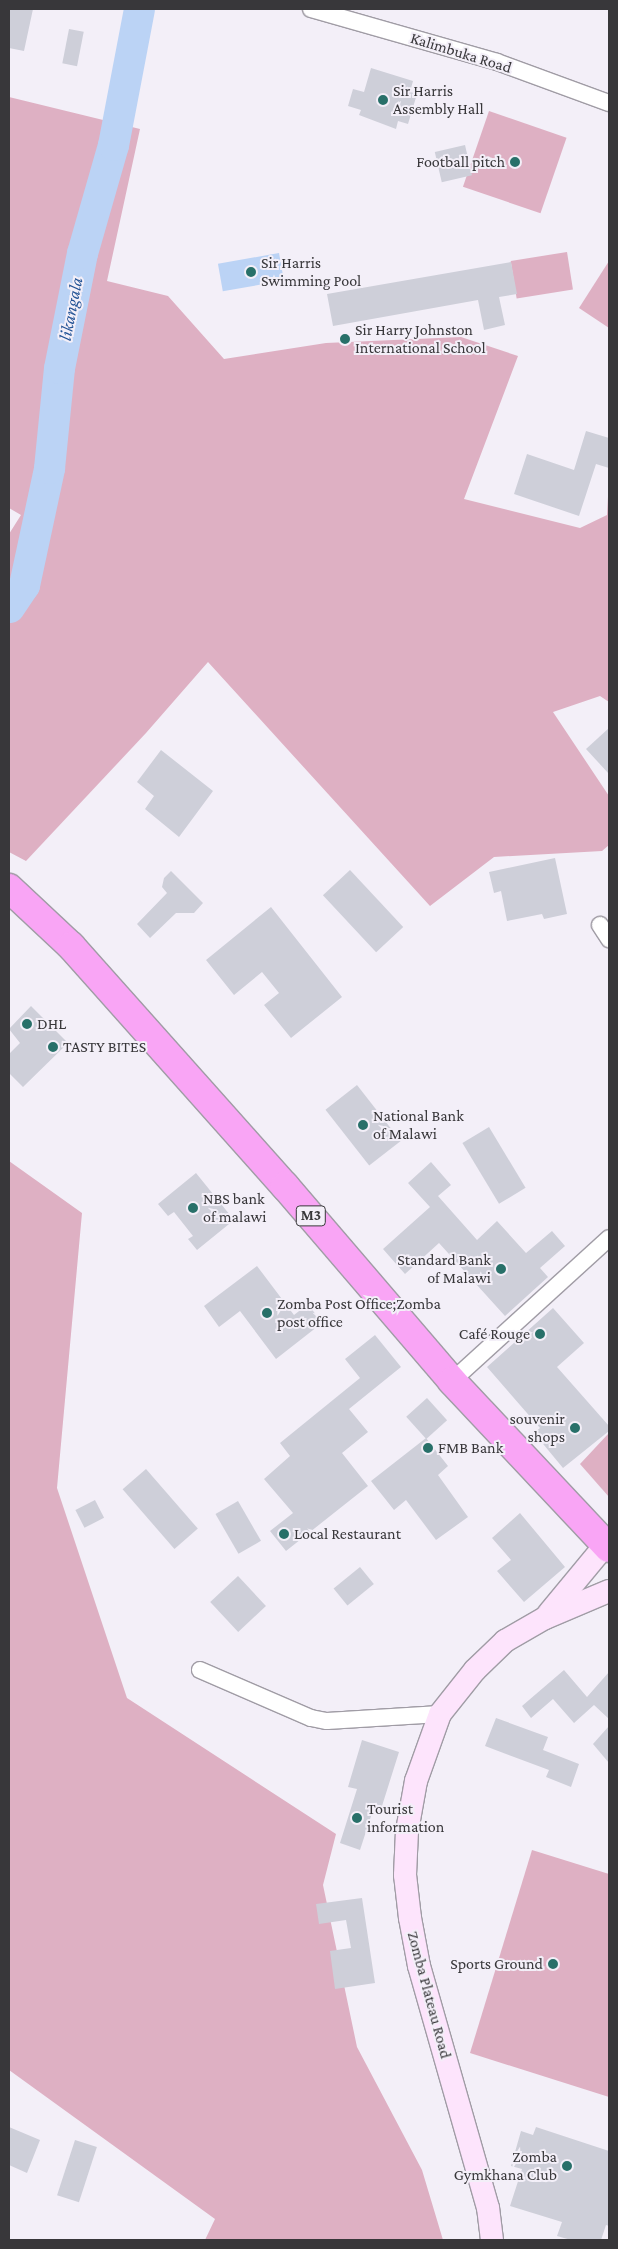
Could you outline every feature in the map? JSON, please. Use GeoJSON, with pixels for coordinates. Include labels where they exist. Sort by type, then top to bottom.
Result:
{"type":"FeatureCollection","features":[{"type":"Feature","properties":{"kind":"highway","name":"M3"},"geometry":{"type":"LineString","coordinates":[[9,888],[72,946],[285,1186],[452,1381],[608,1546]]}},
{"type":"Feature","properties":{"kind":"street","name":"Kalimbuka Road"},"geometry":{"type":"LineString","coordinates":[[311,9],[497,62],[609,103]]}},
{"type":"Feature","properties":{"kind":"street"},"geometry":{"type":"LineString","coordinates":[[600,925],[609,939]]}},
{"type":"Feature","properties":{"kind":"street"},"geometry":{"type":"LineString","coordinates":[[452,1381],[609,1238]]}},
{"type":"Feature","properties":{"kind":"street","name":"Zomba Plateau Road"},"geometry":{"type":"LineString","coordinates":[[545,1618],[608,1546]]}},
{"type":"Feature","properties":{"kind":"street","name":"Zomba Plateau Road"},"geometry":{"type":"LineString","coordinates":[[492,2240],[488,2208],[419,1966],[405,1875],[407,1831],[416,1781],[440,1714],[475,1670],[499,1647],[545,1618],[609,1591]]}},
{"type":"Feature","properties":{"kind":"street"},"geometry":{"type":"LineString","coordinates":[[200,1670],[311,1718],[327,1721],[440,1714]]}},
{"type":"Feature","properties":{"kind":"shaded area"},"geometry":{"type":"Polygon","coordinates":[[[9,97],[140,129],[107,281],[168,296],[224,359],[326,343],[461,337],[518,356],[464,499],[580,528],[607,515],[609,478],[609,702],[600,696],[553,712],[609,796],[609,845],[602,851],[494,857],[430,906],[208,662],[146,733],[26,861],[9,852],[9,534],[21,515],[9,508],[9,97]]]}},
{"type":"Feature","properties":{"kind":"shaded area","name":"Football pitch"},"geometry":{"type":"Polygon","coordinates":[[[489,111],[567,138],[540,213],[463,187],[489,111]]]}},
{"type":"Feature","properties":{"kind":"shaded area"},"geometry":{"type":"Polygon","coordinates":[[[567,252],[573,290],[517,298],[511,261],[567,252]]]}},
{"type":"Feature","properties":{"kind":"shaded area"},"geometry":{"type":"Polygon","coordinates":[[[609,261],[609,328],[579,308],[609,261]]]}},
{"type":"Feature","properties":{"kind":"shaded area"},"geometry":{"type":"Polygon","coordinates":[[[9,1161],[82,1213],[57,1488],[127,1698],[336,1834],[323,1885],[357,2047],[422,2170],[443,2240],[205,2240],[215,2219],[9,2070],[9,1161]]]}},
{"type":"Feature","properties":{"kind":"shaded area"},"geometry":{"type":"Polygon","coordinates":[[[609,1433],[609,1497],[580,1464],[609,1433]]]}},
{"type":"Feature","properties":{"kind":"shaded area","name":"Sports Ground"},"geometry":{"type":"Polygon","coordinates":[[[532,1850],[609,1874],[609,2097],[470,2053],[532,1850]]]}},
{"type":"Feature","properties":{"kind":"water","name":"Sir Harris Swimming Pool"},"geometry":{"type":"Polygon","coordinates":[[[279,253],[284,281],[223,291],[218,264],[279,253]]]}},
{"type":"Feature","properties":{"kind":"building"},"geometry":{"type":"Polygon","coordinates":[[[9,9],[33,9],[24,51],[9,48],[9,9]]]}},
{"type":"Feature","properties":{"kind":"building"},"geometry":{"type":"Polygon","coordinates":[[[69,29],[84,32],[77,66],[62,63],[69,29]]]}},
{"type":"Feature","properties":{"kind":"building","name":"Sir Harris Assembly Hall"},"geometry":{"type":"Polygon","coordinates":[[[371,68],[413,81],[410,92],[417,94],[408,124],[398,121],[396,129],[359,115],[361,110],[348,106],[353,89],[364,92],[371,68]]]}},
{"type":"Feature","properties":{"kind":"building"},"geometry":{"type":"Polygon","coordinates":[[[465,145],[472,175],[442,182],[435,152],[465,145]]]}},
{"type":"Feature","properties":{"kind":"building"},"geometry":{"type":"Polygon","coordinates":[[[511,262],[517,294],[499,297],[505,325],[484,330],[478,300],[333,326],[327,294],[511,262]]]}},
{"type":"Feature","properties":{"kind":"building"},"geometry":{"type":"Polygon","coordinates":[[[586,431],[609,438],[609,468],[596,464],[579,516],[514,494],[527,454],[574,470],[586,431]]]}},
{"type":"Feature","properties":{"kind":"building"},"geometry":{"type":"Polygon","coordinates":[[[609,728],[609,774],[586,749],[609,728]]]}},
{"type":"Feature","properties":{"kind":"building"},"geometry":{"type":"Polygon","coordinates":[[[161,750],[213,791],[179,837],[145,809],[154,796],[137,782],[161,750]]]}},
{"type":"Feature","properties":{"kind":"building"},"geometry":{"type":"Polygon","coordinates":[[[555,858],[567,914],[544,919],[542,914],[507,921],[501,891],[494,893],[489,872],[555,858]]]}},
{"type":"Feature","properties":{"kind":"building"},"geometry":{"type":"Polygon","coordinates":[[[350,870],[403,927],[376,952],[323,895],[350,870]]]}},
{"type":"Feature","properties":{"kind":"building"},"geometry":{"type":"Polygon","coordinates":[[[171,871],[203,903],[194,913],[176,913],[150,938],[137,924],[167,893],[162,887],[164,878],[171,871]]]}},
{"type":"Feature","properties":{"kind":"building"},"geometry":{"type":"Polygon","coordinates":[[[271,907],[342,997],[291,1038],[264,1005],[279,993],[262,972],[234,995],[206,960],[271,907]]]}},
{"type":"Feature","properties":{"kind":"building"},"geometry":{"type":"Polygon","coordinates":[[[31,1006],[68,1043],[23,1087],[9,1073],[9,1054],[20,1043],[9,1029],[31,1006]]]}},
{"type":"Feature","properties":{"kind":"building","name":"National Bank of Malawi"},"geometry":{"type":"Polygon","coordinates":[[[357,1085],[401,1141],[369,1166],[325,1110],[357,1085]]]}},
{"type":"Feature","properties":{"kind":"building"},"geometry":{"type":"Polygon","coordinates":[[[489,1127],[526,1188],[499,1204],[462,1143],[489,1127]]]}},
{"type":"Feature","properties":{"kind":"building"},"geometry":{"type":"Polygon","coordinates":[[[431,1162],[451,1185],[438,1196],[477,1240],[497,1221],[526,1253],[552,1231],[565,1246],[540,1268],[548,1277],[505,1316],[439,1243],[405,1274],[383,1249],[430,1207],[408,1183],[431,1162]]]}},
{"type":"Feature","properties":{"kind":"building","name":"NBS bank of malawi"},"geometry":{"type":"Polygon","coordinates":[[[196,1173],[234,1220],[197,1250],[188,1239],[193,1236],[174,1212],[168,1216],[158,1204],[196,1173]]]}},
{"type":"Feature","properties":{"kind":"building","name":"Zomba Post Office;Zomba post office"},"geometry":{"type":"Polygon","coordinates":[[[257,1266],[294,1315],[308,1304],[322,1323],[276,1359],[240,1311],[219,1327],[204,1306],[257,1266]]]}},
{"type":"Feature","properties":{"kind":"building"},"geometry":{"type":"Polygon","coordinates":[[[553,1308],[584,1343],[557,1367],[609,1426],[609,1431],[563,1468],[534,1433],[540,1428],[487,1367],[553,1308]]]}},
{"type":"Feature","properties":{"kind":"building"},"geometry":{"type":"Polygon","coordinates":[[[375,1335],[401,1367],[349,1409],[368,1432],[342,1453],[368,1486],[286,1551],[270,1531],[293,1513],[264,1479],[290,1456],[280,1443],[360,1378],[345,1359],[375,1335]]]}},
{"type":"Feature","properties":{"kind":"building"},"geometry":{"type":"Polygon","coordinates":[[[427,1398],[447,1420],[426,1439],[406,1417],[427,1398]]]}},
{"type":"Feature","properties":{"kind":"building"},"geometry":{"type":"Polygon","coordinates":[[[426,1438],[448,1466],[438,1475],[468,1517],[436,1540],[406,1500],[394,1510],[371,1481],[426,1438]]]}},
{"type":"Feature","properties":{"kind":"building"},"geometry":{"type":"Polygon","coordinates":[[[146,1469],[198,1529],[174,1549],[123,1489],[146,1469]]]}},
{"type":"Feature","properties":{"kind":"building"},"geometry":{"type":"Polygon","coordinates":[[[95,1500],[104,1518],[84,1528],[75,1510],[95,1500]]]}},
{"type":"Feature","properties":{"kind":"building"},"geometry":{"type":"Polygon","coordinates":[[[238,1501],[261,1541],[238,1554],[215,1514],[238,1501]]]}},
{"type":"Feature","properties":{"kind":"building"},"geometry":{"type":"Polygon","coordinates":[[[520,1513],[565,1567],[524,1602],[497,1571],[511,1560],[492,1538],[520,1513]]]}},
{"type":"Feature","properties":{"kind":"building"},"geometry":{"type":"Polygon","coordinates":[[[360,1567],[374,1584],[347,1605],[334,1588],[360,1567]]]}},
{"type":"Feature","properties":{"kind":"building"},"geometry":{"type":"Polygon","coordinates":[[[238,1576],[266,1606],[238,1632],[210,1602],[238,1576]]]}},
{"type":"Feature","properties":{"kind":"building"},"geometry":{"type":"Polygon","coordinates":[[[564,1670],[587,1697],[609,1672],[609,1719],[594,1705],[574,1723],[553,1699],[531,1718],[522,1706],[564,1670]]]}},
{"type":"Feature","properties":{"kind":"building"},"geometry":{"type":"Polygon","coordinates":[[[496,1718],[548,1737],[543,1750],[579,1764],[571,1787],[546,1777],[549,1770],[485,1746],[496,1718]]]}},
{"type":"Feature","properties":{"kind":"building"},"geometry":{"type":"Polygon","coordinates":[[[609,1726],[609,1763],[593,1744],[609,1726]]]}},
{"type":"Feature","properties":{"kind":"building"},"geometry":{"type":"Polygon","coordinates":[[[362,1740],[399,1752],[382,1806],[375,1804],[360,1850],[340,1843],[357,1789],[348,1787],[362,1740]]]}},
{"type":"Feature","properties":{"kind":"building"},"geometry":{"type":"Polygon","coordinates":[[[362,1898],[375,1983],[335,1989],[330,1951],[351,1948],[346,1920],[319,1924],[316,1904],[362,1898]]]}},
{"type":"Feature","properties":{"kind":"building"},"geometry":{"type":"Polygon","coordinates":[[[9,2127],[40,2140],[27,2173],[9,2165],[9,2127]]]}},
{"type":"Feature","properties":{"kind":"building"},"geometry":{"type":"Polygon","coordinates":[[[536,2127],[609,2151],[609,2226],[606,2225],[601,2240],[571,2240],[557,2236],[562,2222],[510,2206],[522,2169],[511,2166],[521,2131],[533,2135],[536,2127]]]}},
{"type":"Feature","properties":{"kind":"building"},"geometry":{"type":"Polygon","coordinates":[[[75,2140],[97,2147],[79,2202],[57,2195],[75,2140]]]}},
{"type":"Feature","properties":{"kind":"waterway","name":"likangala"},"geometry":{"type":"LineString","coordinates":[[9,607],[24,585],[49,468],[59,368],[82,253],[113,145],[139,9]]}},
{"type":"Feature","properties":{"kind":"place","name":"Sir Harris Assembly Hall"},"geometry":{"type":"Point","coordinates":[383,100]}},
{"type":"Feature","properties":{"kind":"place","name":"Football pitch"},"geometry":{"type":"Point","coordinates":[515,162]}},
{"type":"Feature","properties":{"kind":"place","name":"Sir Harris Swimming Pool"},"geometry":{"type":"Point","coordinates":[251,272]}},
{"type":"Feature","properties":{"kind":"place","name":"Sir Harry Johnston International School"},"geometry":{"type":"Point","coordinates":[345,339]}},
{"type":"Feature","properties":{"kind":"place","name":"DHL"},"geometry":{"type":"Point","coordinates":[27,1024]}},
{"type":"Feature","properties":{"kind":"place","name":"TASTY BITES"},"geometry":{"type":"Point","coordinates":[53,1047]}},
{"type":"Feature","properties":{"kind":"place","name":"National Bank of Malawi"},"geometry":{"type":"Point","coordinates":[363,1125]}},
{"type":"Feature","properties":{"kind":"place","name":"NBS bank of malawi"},"geometry":{"type":"Point","coordinates":[193,1208]}},
{"type":"Feature","properties":{"kind":"place","name":"Standard Bank of Malawi"},"geometry":{"type":"Point","coordinates":[501,1269]}},
{"type":"Feature","properties":{"kind":"place","name":"Zomba Post Office;Zomba post office"},"geometry":{"type":"Point","coordinates":[267,1313]}},
{"type":"Feature","properties":{"kind":"place","name":"Café Rouge"},"geometry":{"type":"Point","coordinates":[540,1334]}},
{"type":"Feature","properties":{"kind":"place","name":"souvenir shops"},"geometry":{"type":"Point","coordinates":[575,1428]}},
{"type":"Feature","properties":{"kind":"place","name":"FMB Bank"},"geometry":{"type":"Point","coordinates":[428,1448]}},
{"type":"Feature","properties":{"kind":"place","name":"Local Restaurant"},"geometry":{"type":"Point","coordinates":[284,1534]}},
{"type":"Feature","properties":{"kind":"place","name":"Tourist information"},"geometry":{"type":"Point","coordinates":[357,1818]}},
{"type":"Feature","properties":{"kind":"place","name":"Sports Ground"},"geometry":{"type":"Point","coordinates":[553,1964]}},
{"type":"Feature","properties":{"kind":"place","name":"Zomba Gymkhana Club"},"geometry":{"type":"Point","coordinates":[567,2166]}}]}
